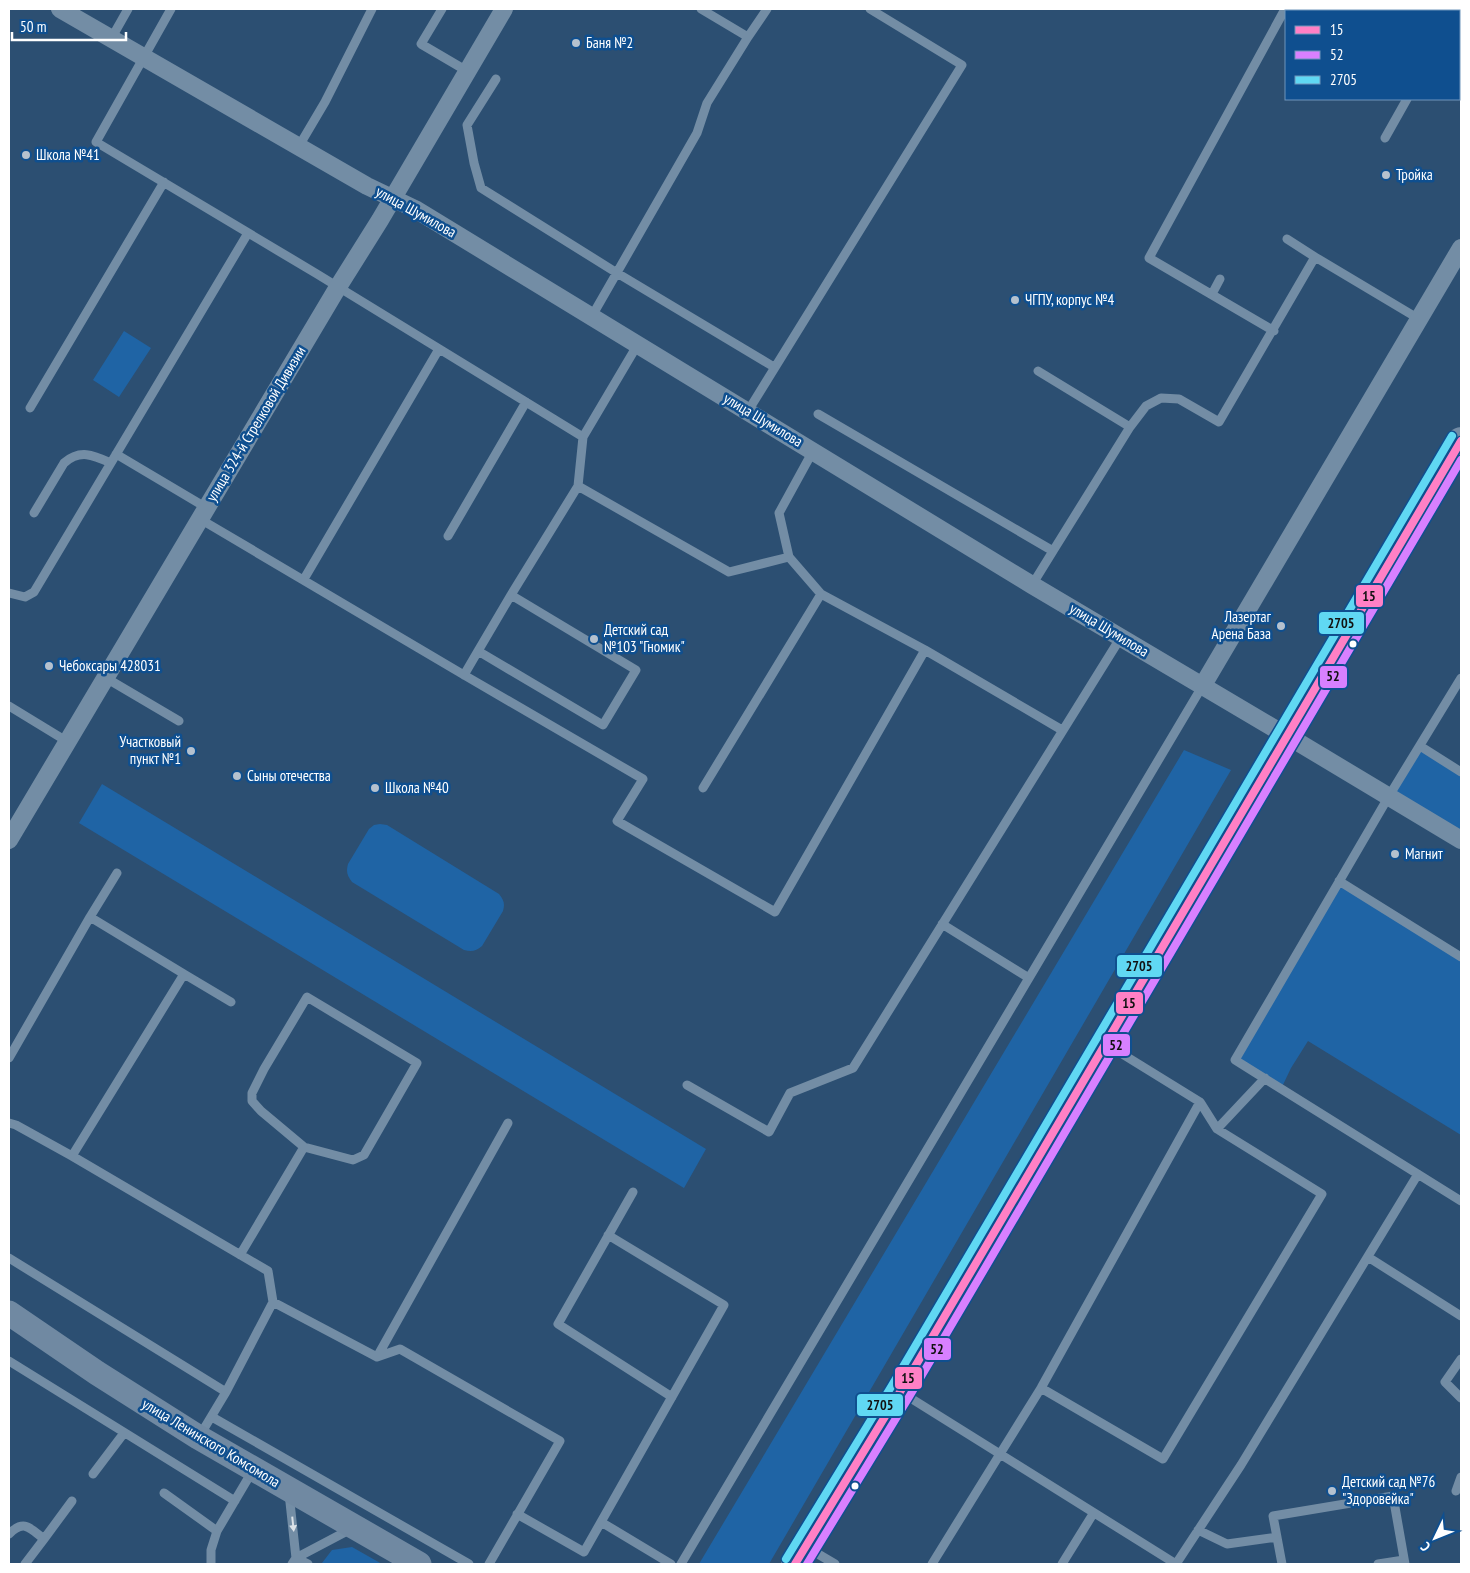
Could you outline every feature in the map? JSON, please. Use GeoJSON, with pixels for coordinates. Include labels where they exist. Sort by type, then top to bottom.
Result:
{"type":"FeatureCollection","features":[{"type":"Feature","properties":{"kind":"main road"},"geometry":{"type":"LineString","coordinates":[[815,1562],[906,1395],[1294,740],[1461,441]]}},
{"type":"Feature","properties":{"kind":"main road"},"geometry":{"type":"LineString","coordinates":[[1294,740],[1461,475]]}},
{"type":"Feature","properties":{"kind":"main road","name":"улица Ленинского Комсомола"},"geometry":{"type":"LineString","coordinates":[[9,1313],[97,1373],[198,1437],[419,1564]]}},
{"type":"Feature","properties":{"kind":"street","name":"улица Шумилова"},"geometry":{"type":"LineString","coordinates":[[60,9],[367,186],[415,209],[1032,585],[1461,840]]}},
{"type":"Feature","properties":{"kind":"street","name":"улица 324-й Стрелковой Дивизии"},"geometry":{"type":"LineString","coordinates":[[9,840],[504,9]]}},
{"type":"Feature","properties":{"kind":"street"},"geometry":{"type":"LineString","coordinates":[[1203,686],[1461,248]]}},
{"type":"Feature","properties":{"kind":"lane"},"geometry":{"type":"LineString","coordinates":[[111,39],[128,9]]}},
{"type":"Feature","properties":{"kind":"lane"},"geometry":{"type":"LineString","coordinates":[[171,9],[96,142],[583,437]]}},
{"type":"Feature","properties":{"kind":"lane"},"geometry":{"type":"LineString","coordinates":[[299,146],[325,102],[372,9]]}},
{"type":"Feature","properties":{"kind":"lane"},"geometry":{"type":"LineString","coordinates":[[442,9],[421,44],[467,71]]}},
{"type":"Feature","properties":{"kind":"lane"},"geometry":{"type":"LineString","coordinates":[[701,9],[748,37]]}},
{"type":"Feature","properties":{"kind":"lane"},"geometry":{"type":"LineString","coordinates":[[592,316],[697,133],[707,103],[766,9]]}},
{"type":"Feature","properties":{"kind":"lane"},"geometry":{"type":"LineString","coordinates":[[748,411],[962,66],[870,9]]}},
{"type":"Feature","properties":{"kind":"lane"},"geometry":{"type":"LineString","coordinates":[[1274,331],[1149,258],[1285,9]]}},
{"type":"Feature","properties":{"kind":"lane"},"geometry":{"type":"LineString","coordinates":[[496,79],[468,125],[474,163],[481,188],[617,273],[774,367]]}},
{"type":"Feature","properties":{"kind":"lane"},"geometry":{"type":"LineString","coordinates":[[1384,138],[1405,100]]}},
{"type":"Feature","properties":{"kind":"lane"},"geometry":{"type":"LineString","coordinates":[[30,408],[164,182]]}},
{"type":"Feature","properties":{"kind":"lane"},"geometry":{"type":"LineString","coordinates":[[9,593],[25,597],[34,592],[248,233]]}},
{"type":"Feature","properties":{"kind":"lane"},"geometry":{"type":"LineString","coordinates":[[1287,239],[1315,258],[1419,319]]}},
{"type":"Feature","properties":{"kind":"lane"},"geometry":{"type":"LineString","coordinates":[[1032,585],[1130,427],[1146,406],[1161,398],[1178,399],[1220,422],[1315,258]]}},
{"type":"Feature","properties":{"kind":"lane"},"geometry":{"type":"LineString","coordinates":[[1212,294],[1220,279]]}},
{"type":"Feature","properties":{"kind":"lane"},"geometry":{"type":"LineString","coordinates":[[464,675],[578,486],[583,437],[638,344]]}},
{"type":"Feature","properties":{"kind":"lane"},"geometry":{"type":"LineString","coordinates":[[304,579],[439,349]]}},
{"type":"Feature","properties":{"kind":"lane"},"geometry":{"type":"LineString","coordinates":[[1038,371],[1130,427]]}},
{"type":"Feature","properties":{"kind":"lane"},"geometry":{"type":"LineString","coordinates":[[448,536],[526,402]]}},
{"type":"Feature","properties":{"kind":"lane"},"geometry":{"type":"LineString","coordinates":[[818,414],[1053,551]]}},
{"type":"Feature","properties":{"kind":"lane"},"geometry":{"type":"LineString","coordinates":[[813,451],[779,513],[789,557],[821,594],[924,650],[1062,730]]}},
{"type":"Feature","properties":{"kind":"lane"},"geometry":{"type":"LineString","coordinates":[[34,513],[64,463],[71,458],[80,454],[113,458],[203,513],[304,579],[643,779],[617,821],[775,912],[924,650]]}},
{"type":"Feature","properties":{"kind":"lane"},"geometry":{"type":"LineString","coordinates":[[578,486],[728,572],[789,557]]}},
{"type":"Feature","properties":{"kind":"lane"},"geometry":{"type":"LineString","coordinates":[[703,788],[821,594]]}},
{"type":"Feature","properties":{"kind":"lane"},"geometry":{"type":"LineString","coordinates":[[478,651],[603,725],[636,670],[512,595]]}},
{"type":"Feature","properties":{"kind":"lane"},"geometry":{"type":"LineString","coordinates":[[687,1085],[769,1132],[790,1093],[853,1068],[1121,637]]}},
{"type":"Feature","properties":{"kind":"lane"},"geometry":{"type":"LineString","coordinates":[[106,678],[179,721]]}},
{"type":"Feature","properties":{"kind":"lane"},"geometry":{"type":"LineString","coordinates":[[1461,678],[1388,796],[1235,1060],[1461,1201]]}},
{"type":"Feature","properties":{"kind":"lane"},"geometry":{"type":"LineString","coordinates":[[681,1564],[1203,686]]}},
{"type":"Feature","properties":{"kind":"lane"},"geometry":{"type":"LineString","coordinates":[[9,706],[68,742]]}},
{"type":"Feature","properties":{"kind":"lane"},"geometry":{"type":"LineString","coordinates":[[1420,746],[1461,772]]}},
{"type":"Feature","properties":{"kind":"lane"},"geometry":{"type":"LineString","coordinates":[[9,1058],[117,873]]}},
{"type":"Feature","properties":{"kind":"lane"},"geometry":{"type":"LineString","coordinates":[[1339,881],[1461,957]]}},
{"type":"Feature","properties":{"kind":"lane"},"geometry":{"type":"LineString","coordinates":[[90,917],[230,1002]]}},
{"type":"Feature","properties":{"kind":"lane"},"geometry":{"type":"LineString","coordinates":[[942,924],[1029,978]]}},
{"type":"Feature","properties":{"kind":"lane"},"geometry":{"type":"LineString","coordinates":[[72,1156],[184,974]]}},
{"type":"Feature","properties":{"kind":"lane"},"geometry":{"type":"LineString","coordinates":[[307,997],[417,1063],[364,1155],[353,1160],[304,1147],[252,1101],[252,1094],[264,1069],[307,997]]}},
{"type":"Feature","properties":{"kind":"lane"},"geometry":{"type":"LineString","coordinates":[[1040,1388],[1163,1458],[1322,1194],[1217,1129],[1200,1102],[1112,1048]]}},
{"type":"Feature","properties":{"kind":"lane"},"geometry":{"type":"LineString","coordinates":[[1217,1129],[1265,1078]]}},
{"type":"Feature","properties":{"kind":"lane"},"geometry":{"type":"LineString","coordinates":[[932,1564],[1040,1388],[1200,1102]]}},
{"type":"Feature","properties":{"kind":"lane"},"geometry":{"type":"LineString","coordinates":[[9,1123],[72,1156],[268,1271],[273,1302],[226,1392],[198,1437]]}},
{"type":"Feature","properties":{"kind":"lane"},"geometry":{"type":"LineString","coordinates":[[377,1357],[508,1123]]}},
{"type":"Feature","properties":{"kind":"lane"},"geometry":{"type":"LineString","coordinates":[[240,1254],[304,1147]]}},
{"type":"Feature","properties":{"kind":"lane"},"geometry":{"type":"LineString","coordinates":[[906,1395],[1093,1514],[1176,1564],[1241,1465],[1418,1174]]}},
{"type":"Feature","properties":{"kind":"lane"},"geometry":{"type":"LineString","coordinates":[[633,1192],[558,1324],[672,1397]]}},
{"type":"Feature","properties":{"kind":"lane"},"geometry":{"type":"LineString","coordinates":[[517,1514],[584,1552],[724,1305],[608,1235]]}},
{"type":"Feature","properties":{"kind":"lane"},"geometry":{"type":"LineString","coordinates":[[1368,1257],[1461,1316]]}},
{"type":"Feature","properties":{"kind":"lane"},"geometry":{"type":"LineString","coordinates":[[9,1258],[226,1392]]}},
{"type":"Feature","properties":{"kind":"lane"},"geometry":{"type":"LineString","coordinates":[[273,1302],[377,1357],[400,1350],[560,1441],[489,1564]]}},
{"type":"Feature","properties":{"kind":"lane"},"geometry":{"type":"LineString","coordinates":[[1461,1359],[1445,1382],[1461,1398]]}},
{"type":"Feature","properties":{"kind":"lane"},"geometry":{"type":"LineString","coordinates":[[9,1361],[235,1501]]}},
{"type":"Feature","properties":{"kind":"lane"},"geometry":{"type":"LineString","coordinates":[[212,1416],[469,1564]]}},
{"type":"Feature","properties":{"kind":"lane"},"geometry":{"type":"LineString","coordinates":[[93,1474],[124,1433]]}},
{"type":"Feature","properties":{"kind":"lane"},"geometry":{"type":"LineString","coordinates":[[212,1564],[211,1550],[217,1531],[254,1469]]}},
{"type":"Feature","properties":{"kind":"lane"},"geometry":{"type":"LineString","coordinates":[[1456,1491],[1461,1476]]}},
{"type":"Feature","properties":{"kind":"lane"},"geometry":{"type":"LineString","coordinates":[[289,1490],[294,1561]]}},
{"type":"Feature","properties":{"kind":"lane"},"geometry":{"type":"LineString","coordinates":[[164,1493],[217,1531]]}},
{"type":"Feature","properties":{"kind":"lane"},"geometry":{"type":"LineString","coordinates":[[1282,1564],[1273,1516],[1393,1496],[1405,1562],[1378,1564]]}},
{"type":"Feature","properties":{"kind":"lane"},"geometry":{"type":"LineString","coordinates":[[24,1564],[72,1501]]}},
{"type":"Feature","properties":{"kind":"lane"},"geometry":{"type":"LineString","coordinates":[[1062,1564],[1093,1514]]}},
{"type":"Feature","properties":{"kind":"lane"},"geometry":{"type":"LineString","coordinates":[[601,1522],[671,1564]]}},
{"type":"Feature","properties":{"kind":"lane"},"geometry":{"type":"LineString","coordinates":[[9,1534],[14,1528],[22,1525],[30,1528],[44,1539]]}},
{"type":"Feature","properties":{"kind":"lane"},"geometry":{"type":"LineString","coordinates":[[294,1561],[355,1527]]}},
{"type":"Feature","properties":{"kind":"lane"},"geometry":{"type":"LineString","coordinates":[[1198,1530],[1227,1544],[1278,1537]]}},
{"type":"Feature","properties":{"kind":"lane"},"geometry":{"type":"LineString","coordinates":[[294,1561],[308,1564]]}},
{"type":"Feature","properties":{"kind":"shaded area"},"geometry":{"type":"Polygon","coordinates":[[[124,331],[151,348],[119,397],[93,380],[124,331]]]}},
{"type":"Feature","properties":{"kind":"shaded area"},"geometry":{"type":"Polygon","coordinates":[[[1420,746],[1461,772],[1461,840],[1389,796],[1420,746]]]}},
{"type":"Feature","properties":{"kind":"shaded area"},"geometry":{"type":"Polygon","coordinates":[[[1184,750],[1231,770],[769,1564],[699,1564],[1184,750]]]}},
{"type":"Feature","properties":{"kind":"shaded area"},"geometry":{"type":"Polygon","coordinates":[[[102,784],[706,1149],[684,1188],[79,823],[102,784]]]}},
{"type":"Feature","properties":{"kind":"shaded area"},"geometry":{"type":"Polygon","coordinates":[[[374,825],[387,825],[499,894],[504,902],[503,911],[482,946],[474,951],[464,950],[352,882],[347,873],[348,864],[369,829],[374,825]]]}},
{"type":"Feature","properties":{"kind":"shaded area"},"geometry":{"type":"Polygon","coordinates":[[[1339,881],[1461,957],[1461,1135],[1308,1041],[1291,1068],[1281,1089],[1235,1060],[1339,881]]]}},
{"type":"Feature","properties":{"kind":"shaded area"},"geometry":{"type":"Polygon","coordinates":[[[352,1547],[382,1564],[322,1563],[332,1550],[352,1547]]]}},
{"type":"Feature","properties":{"kind":"transit line","name":"2705"},"geometry":{"type":"LineString","coordinates":[[786,1559],[891,1387],[1452,436]]}},
{"type":"Feature","properties":{"kind":"transit line","name":"15"},"geometry":{"type":"LineString","coordinates":[[795,1564],[900,1392],[1461,441]]}},
{"type":"Feature","properties":{"kind":"transit line","name":"52"},"geometry":{"type":"LineString","coordinates":[[807,1564],[909,1397],[1461,460]]}},
{"type":"Feature","properties":{"kind":"place","name":"Баня №2"},"geometry":{"type":"Point","coordinates":[576,43]}},
{"type":"Feature","properties":{"kind":"place","name":"Школа №41"},"geometry":{"type":"Point","coordinates":[26,155]}},
{"type":"Feature","properties":{"kind":"place","name":"Тройка"},"geometry":{"type":"Point","coordinates":[1386,175]}},
{"type":"Feature","properties":{"kind":"place","name":"ЧГПУ, корпус №4"},"geometry":{"type":"Point","coordinates":[1015,300]}},
{"type":"Feature","properties":{"kind":"place","name":"Лазертаг Арена База"},"geometry":{"type":"Point","coordinates":[1281,626]}},
{"type":"Feature","properties":{"kind":"place","name":"Детский сад №103 \"Гномик\""},"geometry":{"type":"Point","coordinates":[594,639]}},
{"type":"Feature","properties":{"kind":"place","name":"Чебоксары 428031"},"geometry":{"type":"Point","coordinates":[49,666]}},
{"type":"Feature","properties":{"kind":"place","name":"Участковый пункт №1"},"geometry":{"type":"Point","coordinates":[191,751]}},
{"type":"Feature","properties":{"kind":"place","name":"Сыны отечества"},"geometry":{"type":"Point","coordinates":[237,776]}},
{"type":"Feature","properties":{"kind":"place","name":"Школа №40"},"geometry":{"type":"Point","coordinates":[375,788]}},
{"type":"Feature","properties":{"kind":"place","name":"Магнит"},"geometry":{"type":"Point","coordinates":[1395,854]}},
{"type":"Feature","properties":{"kind":"place","name":"Детский сад №76 \"Здоровейка\""},"geometry":{"type":"Point","coordinates":[1332,1491]}}]}
